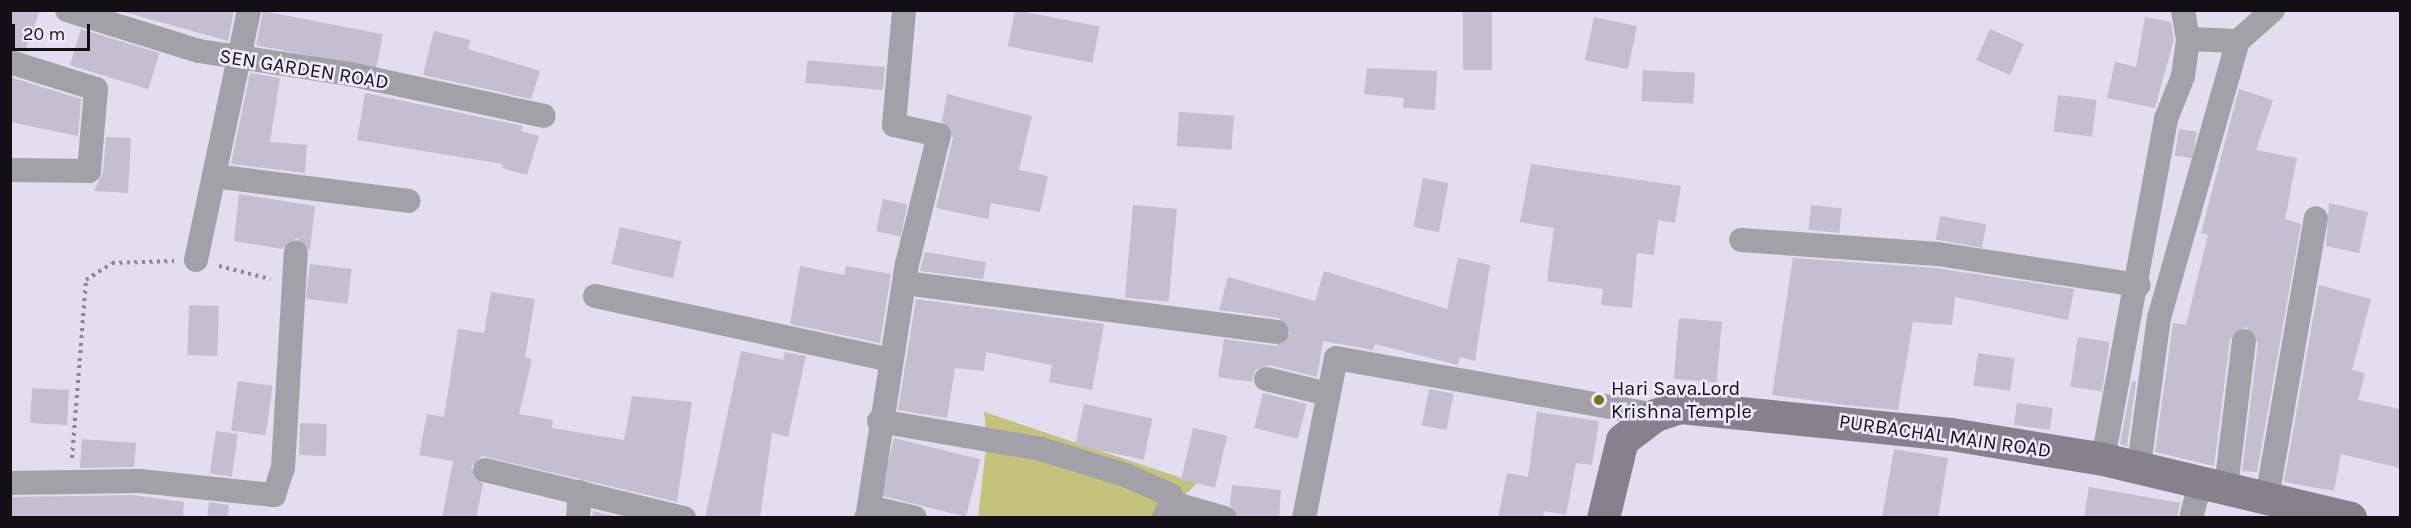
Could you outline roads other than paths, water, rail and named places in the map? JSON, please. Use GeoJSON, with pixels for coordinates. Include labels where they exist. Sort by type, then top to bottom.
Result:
{"type":"FeatureCollection","features":[{"type":"Feature","properties":{"kind":"street","name":"SEN GARDEN ROAD"},"geometry":{"type":"LineString","coordinates":[[67,10],[238,59],[350,74],[544,116]]}},
{"type":"Feature","properties":{"kind":"street"},"geometry":{"type":"LineString","coordinates":[[196,260],[249,10]]}},
{"type":"Feature","properties":{"kind":"street"},"geometry":{"type":"LineString","coordinates":[[903,10],[894,125],[939,135],[905,283],[879,421],[867,515],[915,518]]}},
{"type":"Feature","properties":{"kind":"street"},"geometry":{"type":"LineString","coordinates":[[2103,459],[2139,285],[2166,119],[2183,76],[2188,39],[2183,10]]}},
{"type":"Feature","properties":{"kind":"street"},"geometry":{"type":"LineString","coordinates":[[2139,465],[2160,318],[2238,41],[2273,10]]}},
{"type":"Feature","properties":{"kind":"street"},"geometry":{"type":"LineString","coordinates":[[2188,39],[2238,41]]}},
{"type":"Feature","properties":{"kind":"street"},"geometry":{"type":"LineString","coordinates":[[10,62],[96,89],[89,171],[10,170]]}},
{"type":"Feature","properties":{"kind":"street"},"geometry":{"type":"LineString","coordinates":[[214,176],[408,201]]}},
{"type":"Feature","properties":{"kind":"street"},"geometry":{"type":"LineString","coordinates":[[2267,498],[2316,218]]}},
{"type":"Feature","properties":{"kind":"street"},"geometry":{"type":"LineString","coordinates":[[1741,240],[1938,254],[2139,285]]}},
{"type":"Feature","properties":{"kind":"street"},"geometry":{"type":"LineString","coordinates":[[10,483],[140,481],[274,495],[283,468],[296,252]]}},
{"type":"Feature","properties":{"kind":"street"},"geometry":{"type":"LineString","coordinates":[[905,283],[1277,332]]}},
{"type":"Feature","properties":{"kind":"street"},"geometry":{"type":"LineString","coordinates":[[595,296],[891,360]]}},
{"type":"Feature","properties":{"kind":"street"},"geometry":{"type":"LineString","coordinates":[[2192,518],[2213,483],[2244,341]]}},
{"type":"Feature","properties":{"kind":"street"},"geometry":{"type":"LineString","coordinates":[[1304,518],[1336,358],[1655,415]]}},
{"type":"Feature","properties":{"kind":"street"},"geometry":{"type":"LineString","coordinates":[[1266,379],[1328,394]]}},
{"type":"Feature","properties":{"kind":"street","name":"PURBACHAL MAIN ROAD"},"geometry":{"type":"LineString","coordinates":[[1603,518],[1622,440],[1655,415],[1680,407],[1807,418],[2103,459],[2139,465],[2350,518]]}},
{"type":"Feature","properties":{"kind":"street"},"geometry":{"type":"LineString","coordinates":[[879,421],[1041,449],[1125,475],[1172,495],[1168,510],[1225,518]]}},
{"type":"Feature","properties":{"kind":"street"},"geometry":{"type":"LineString","coordinates":[[485,470],[684,518]]}},
{"type":"Feature","properties":{"kind":"street"},"geometry":{"type":"LineString","coordinates":[[578,518],[580,492]]}},
{"type":"Feature","properties":{"kind":"place","name":"Hari Sava.Lord Krishna Temple"},"geometry":{"type":"Point","coordinates":[1599,400]}}]}
